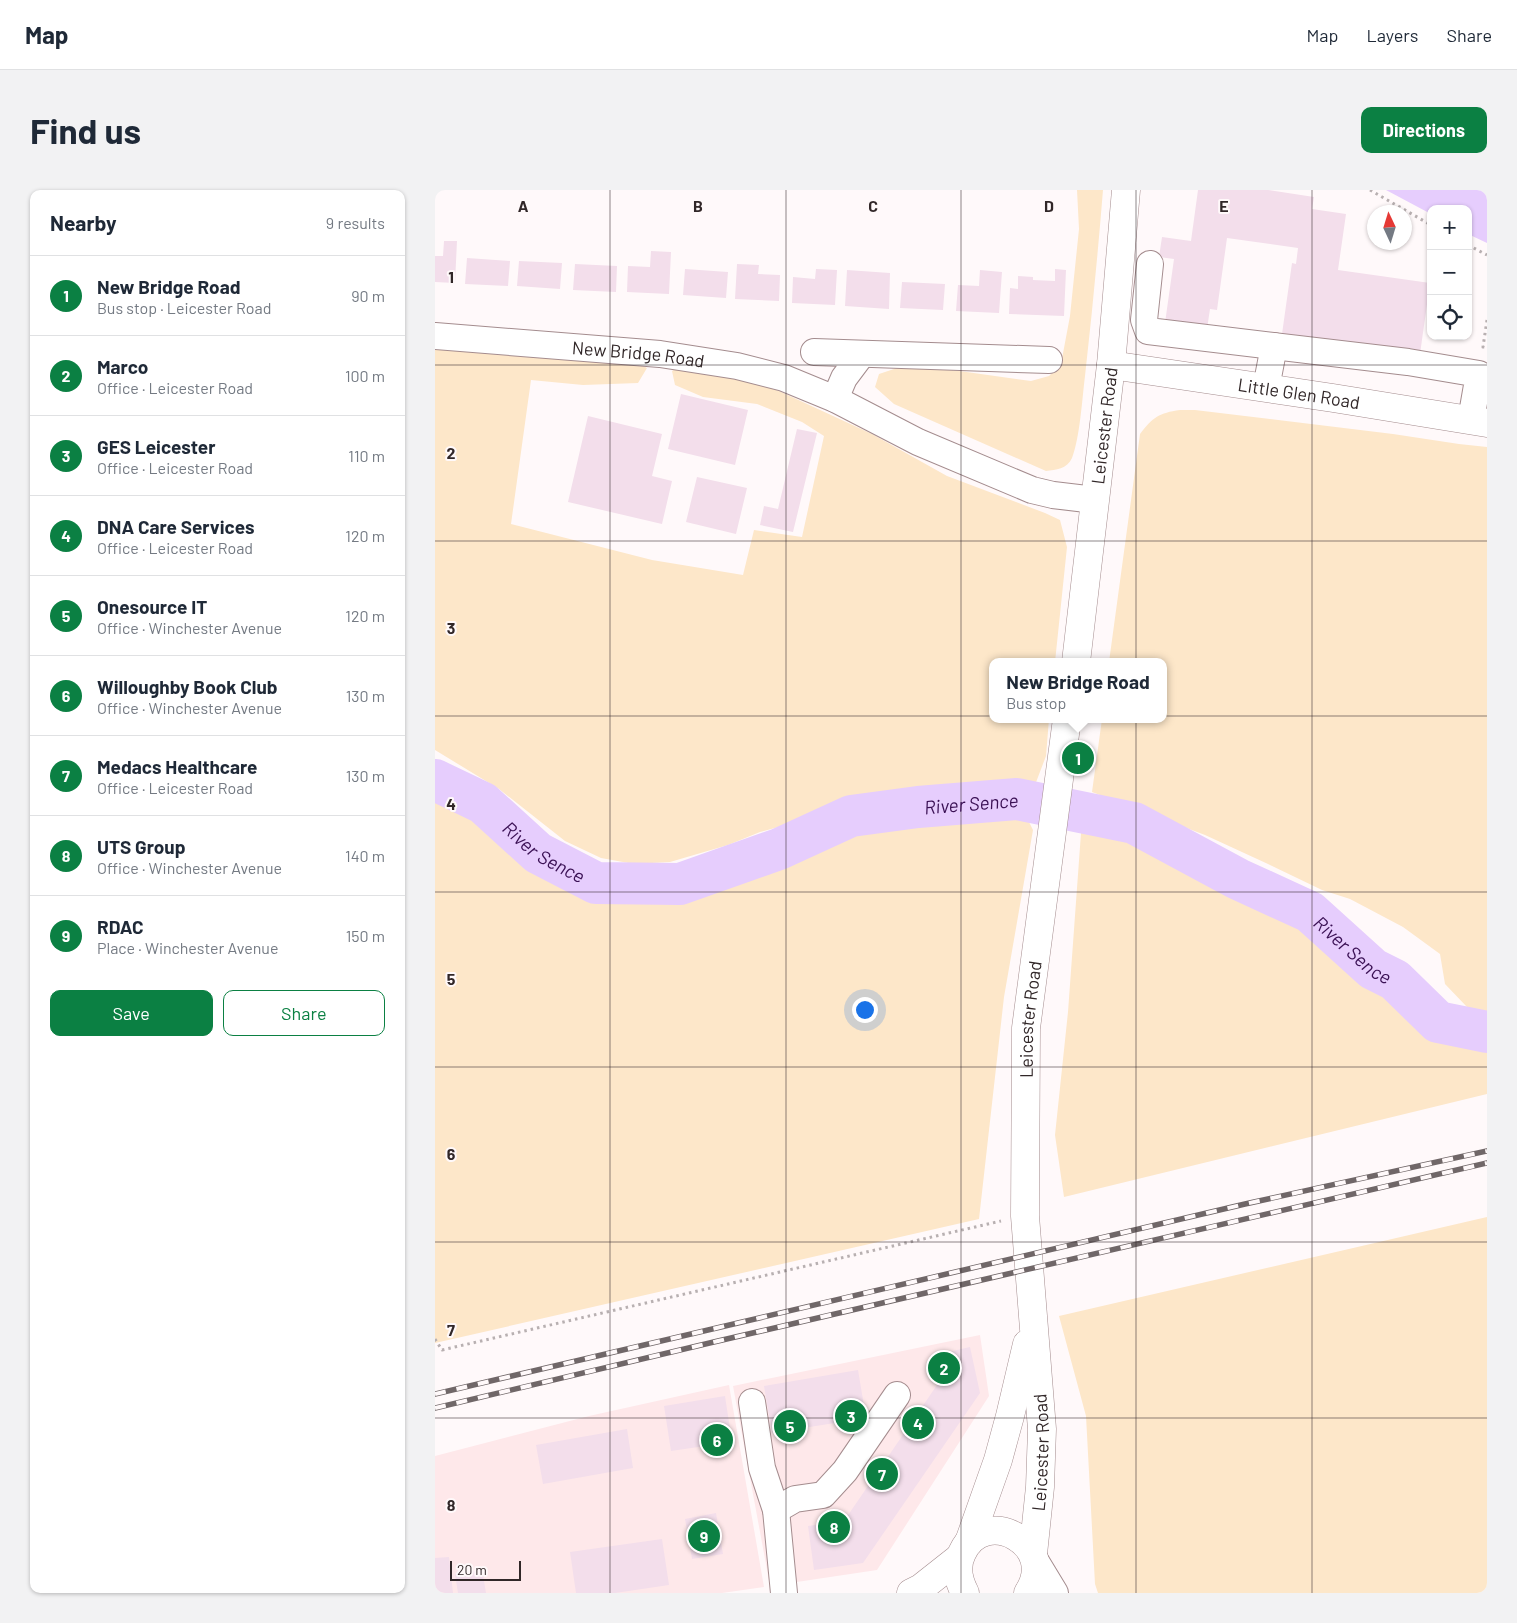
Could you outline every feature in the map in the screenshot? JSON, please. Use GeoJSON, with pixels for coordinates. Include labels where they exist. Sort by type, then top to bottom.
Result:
{"type":"FeatureCollection","features":[{"type":"Feature","properties":{"kind":"main road","name":"Leicester Road"},"geometry":{"type":"LineString","coordinates":[[1076,658],[1111,365],[1126,190]]}},
{"type":"Feature","properties":{"kind":"main road","name":"Little Glen Road"},"geometry":{"type":"LineString","coordinates":[[1111,365],[1479,422]]}},
{"type":"Feature","properties":{"kind":"main road","name":"Leicester Road"},"geometry":{"type":"LineString","coordinates":[[1028,1593],[1033,1585],[1036,1573],[1034,1557],[1043,1454],[1025,1216],[1026,1028],[1066,723]]}},
{"type":"Feature","properties":{"kind":"main road","name":"Leicester Road"},"geometry":{"type":"LineString","coordinates":[[964,1550],[997,1460],[1010,1416],[1032,1321]]}},
{"type":"Feature","properties":{"kind":"main road"},"geometry":{"type":"LineString","coordinates":[[911,1593],[964,1550],[980,1534],[991,1531],[1004,1531],[1016,1536],[1025,1543],[1034,1557]]}},
{"type":"Feature","properties":{"kind":"main road"},"geometry":{"type":"LineString","coordinates":[[964,1550],[957,1571],[960,1584],[965,1593]]}},
{"type":"Feature","properties":{"kind":"street"},"geometry":{"type":"LineString","coordinates":[[1150,264],[1144,320],[1148,331],[1408,362],[1479,374],[1479,422]]}},
{"type":"Feature","properties":{"kind":"street","name":"New Bridge Road"},"geometry":{"type":"LineString","coordinates":[[435,336],[660,354],[737,366],[784,378],[835,399],[918,442],[1032,490],[1053,495],[1095,500]]}},
{"type":"Feature","properties":{"kind":"street"},"geometry":{"type":"LineString","coordinates":[[1266,388],[1274,346]]}},
{"type":"Feature","properties":{"kind":"street"},"geometry":{"type":"LineString","coordinates":[[813,352],[862,354],[1008,370],[1049,360]]}},
{"type":"Feature","properties":{"kind":"street"},"geometry":{"type":"LineString","coordinates":[[835,399],[844,378],[862,354]]}},
{"type":"Feature","properties":{"kind":"street"},"geometry":{"type":"LineString","coordinates":[[776,1510],[795,1499],[823,1495],[845,1471],[897,1395]]}},
{"type":"Feature","properties":{"kind":"street"},"geometry":{"type":"LineString","coordinates":[[752,1402],[762,1468],[776,1510],[784,1593]]}},
{"type":"Feature","properties":{"kind":"street"},"geometry":{"type":"LineString","coordinates":[[1034,1557],[1055,1593]]}},
{"type":"Feature","properties":{"kind":"path"},"geometry":{"type":"LineString","coordinates":[[1370,190],[1427,223]]}},
{"type":"Feature","properties":{"kind":"path"},"geometry":{"type":"LineString","coordinates":[[1472,247],[1487,255]]}},
{"type":"Feature","properties":{"kind":"path"},"geometry":{"type":"LineString","coordinates":[[1487,320],[1483,347],[1487,347]]}},
{"type":"Feature","properties":{"kind":"path"},"geometry":{"type":"LineString","coordinates":[[435,1339],[442,1350],[1025,1216]]}},
{"type":"Feature","properties":{"kind":"shaded area"},"geometry":{"type":"Polygon","coordinates":[[[1077,190],[1103,190],[1082,407],[1077,440],[1070,462],[1064,467],[1046,471],[894,404],[875,387],[879,374],[900,367],[924,366],[1031,381],[1049,376],[1061,364],[1070,316],[1079,229],[1077,190]]]}},
{"type":"Feature","properties":{"kind":"shaded area"},"geometry":{"type":"Polygon","coordinates":[[[1386,190],[1487,190],[1487,243],[1472,236],[1472,205],[1427,205],[1427,212],[1386,190]]]}},
{"type":"Feature","properties":{"kind":"shaded area"},"geometry":{"type":"Polygon","coordinates":[[[435,344],[634,361],[647,368],[638,383],[583,385],[531,380],[511,524],[652,560],[743,575],[754,530],[802,537],[824,436],[802,422],[757,404],[703,397],[675,385],[672,371],[681,366],[723,374],[779,391],[872,434],[947,476],[1060,520],[1067,547],[1055,658],[989,658],[989,723],[1049,723],[1046,756],[1035,785],[986,787],[881,799],[760,832],[728,845],[670,862],[634,864],[601,858],[565,841],[499,789],[435,750],[435,344]]]}},
{"type":"Feature","properties":{"kind":"shaded area"},"geometry":{"type":"Polygon","coordinates":[[[1180,410],[1195,410],[1487,447],[1487,1016],[1467,1007],[1445,984],[1440,954],[1403,927],[1350,899],[1322,890],[1205,835],[1092,792],[1101,723],[1167,723],[1167,658],[1110,658],[1140,434],[1149,423],[1167,413],[1180,410]]]}},
{"type":"Feature","properties":{"kind":"shaded area"},"geometry":{"type":"Polygon","coordinates":[[[435,789],[470,803],[516,845],[556,872],[608,891],[680,894],[746,872],[857,820],[1020,804],[1033,830],[1004,997],[979,1219],[435,1343],[435,789]]]}},
{"type":"Feature","properties":{"kind":"shaded area"},"geometry":{"type":"Polygon","coordinates":[[[1088,825],[1116,827],[1151,850],[1342,934],[1374,960],[1382,975],[1416,1013],[1444,1034],[1487,1041],[1487,1094],[1064,1197],[1055,1135],[1068,1012],[1081,833],[1088,825]]]}},
{"type":"Feature","properties":{"kind":"shaded area"},"geometry":{"type":"Polygon","coordinates":[[[1487,1217],[1487,1593],[1098,1593],[1095,1584],[1086,1416],[1059,1316],[1487,1217]]]}},
{"type":"Feature","properties":{"kind":"shaded area"},"geometry":{"type":"Polygon","coordinates":[[[980,1335],[989,1396],[877,1570],[770,1586],[733,1386],[980,1335]]]}},
{"type":"Feature","properties":{"kind":"shaded area"},"geometry":{"type":"Polygon","coordinates":[[[729,1385],[764,1587],[722,1593],[435,1593],[435,1456],[589,1416],[729,1385]]]}},
{"type":"Feature","properties":{"kind":"building"},"geometry":{"type":"Polygon","coordinates":[[[1198,190],[1268,190],[1314,197],[1312,209],[1346,214],[1338,270],[1427,283],[1427,304],[1420,354],[1282,334],[1292,263],[1296,264],[1298,248],[1227,238],[1217,310],[1210,309],[1207,329],[1165,323],[1174,259],[1159,257],[1162,237],[1191,241],[1198,190]]]}},
{"type":"Feature","properties":{"kind":"building"},"geometry":{"type":"Polygon","coordinates":[[[444,241],[457,241],[455,283],[435,282],[435,256],[443,256],[444,241]]]}},
{"type":"Feature","properties":{"kind":"building"},"geometry":{"type":"Polygon","coordinates":[[[651,251],[671,252],[669,294],[627,292],[628,266],[650,267],[651,251]]]}},
{"type":"Feature","properties":{"kind":"building"},"geometry":{"type":"Polygon","coordinates":[[[467,258],[510,261],[508,286],[465,284],[467,258]]]}},
{"type":"Feature","properties":{"kind":"building"},"geometry":{"type":"Polygon","coordinates":[[[519,261],[562,263],[560,289],[517,286],[519,261]]]}},
{"type":"Feature","properties":{"kind":"building"},"geometry":{"type":"Polygon","coordinates":[[[575,264],[617,266],[616,292],[573,290],[575,264]]]}},
{"type":"Feature","properties":{"kind":"building"},"geometry":{"type":"Polygon","coordinates":[[[737,264],[759,265],[758,274],[780,275],[779,301],[735,299],[737,264]]]}},
{"type":"Feature","properties":{"kind":"building"},"geometry":{"type":"Polygon","coordinates":[[[685,269],[728,272],[726,298],[683,295],[685,269]]]}},
{"type":"Feature","properties":{"kind":"building"},"geometry":{"type":"Polygon","coordinates":[[[816,269],[837,270],[835,305],[792,303],[793,277],[815,279],[816,269]]]}},
{"type":"Feature","properties":{"kind":"building"},"geometry":{"type":"Polygon","coordinates":[[[1055,269],[1066,270],[1064,316],[1009,314],[1010,288],[1018,289],[1018,276],[1033,277],[1033,280],[1055,281],[1055,269]]]}},
{"type":"Feature","properties":{"kind":"building"},"geometry":{"type":"Polygon","coordinates":[[[847,270],[890,273],[889,309],[845,306],[847,270]]]}},
{"type":"Feature","properties":{"kind":"building"},"geometry":{"type":"Polygon","coordinates":[[[980,270],[1002,272],[999,313],[956,311],[958,285],[979,286],[980,270]]]}},
{"type":"Feature","properties":{"kind":"building"},"geometry":{"type":"Polygon","coordinates":[[[902,282],[945,284],[943,310],[900,308],[902,282]]]}},
{"type":"Feature","properties":{"kind":"building"},"geometry":{"type":"Polygon","coordinates":[[[681,394],[748,410],[735,465],[668,449],[681,394]]]}},
{"type":"Feature","properties":{"kind":"building"},"geometry":{"type":"Polygon","coordinates":[[[588,416],[662,434],[652,476],[672,481],[662,524],[568,502],[588,416]]]}},
{"type":"Feature","properties":{"kind":"building"},"geometry":{"type":"Polygon","coordinates":[[[797,429],[817,433],[793,532],[760,525],[764,506],[778,509],[797,429]]]}},
{"type":"Feature","properties":{"kind":"building"},"geometry":{"type":"Polygon","coordinates":[[[697,477],[747,488],[736,534],[686,522],[697,477]]]}},
{"type":"Feature","properties":{"kind":"building"},"geometry":{"type":"Polygon","coordinates":[[[970,1347],[980,1393],[863,1563],[814,1570],[808,1526],[844,1521],[937,1385],[931,1356],[970,1347]]]}},
{"type":"Feature","properties":{"kind":"building"},"geometry":{"type":"Polygon","coordinates":[[[858,1370],[866,1418],[772,1433],[764,1386],[858,1370]]]}},
{"type":"Feature","properties":{"kind":"building"},"geometry":{"type":"Polygon","coordinates":[[[725,1396],[732,1442],[671,1451],[664,1406],[725,1396]]]}},
{"type":"Feature","properties":{"kind":"building"},"geometry":{"type":"Polygon","coordinates":[[[627,1429],[633,1468],[543,1484],[536,1445],[627,1429]]]}},
{"type":"Feature","properties":{"kind":"building"},"geometry":{"type":"Polygon","coordinates":[[[716,1513],[723,1554],[692,1559],[685,1519],[716,1513]]]}},
{"type":"Feature","properties":{"kind":"building"},"geometry":{"type":"Polygon","coordinates":[[[662,1539],[669,1585],[615,1593],[576,1593],[570,1552],[662,1539]]]}},
{"type":"Feature","properties":{"kind":"building"},"geometry":{"type":"Polygon","coordinates":[[[449,1557],[453,1593],[435,1593],[435,1558],[449,1557]]]}},
{"type":"Feature","properties":{"kind":"building"},"geometry":{"type":"Polygon","coordinates":[[[482,1569],[486,1593],[458,1593],[455,1574],[482,1569]]]}},
{"type":"Feature","properties":{"kind":"waterway","name":"River Sence"},"geometry":{"type":"LineString","coordinates":[[435,780],[483,803],[538,853],[596,883],[680,884],[779,849],[851,816],[918,807],[1017,799],[1134,823],[1238,879],[1310,912],[1373,969],[1395,980],[1438,1022],[1487,1032]]}},
{"type":"Feature","properties":{"kind":"railway"},"geometry":{"type":"LineString","coordinates":[[435,1394],[1245,1204],[1487,1151]]}},
{"type":"Feature","properties":{"kind":"railway"},"geometry":{"type":"LineString","coordinates":[[435,1408],[1487,1163]]}},
{"type":"Feature","properties":{"kind":"place","name":"New Bridge Road"},"geometry":{"type":"Point","coordinates":[1078,758]}},
{"type":"Feature","properties":{"kind":"place","name":"Marco"},"geometry":{"type":"Point","coordinates":[944,1368]}},
{"type":"Feature","properties":{"kind":"place","name":"GES Leicester"},"geometry":{"type":"Point","coordinates":[851,1416]}},
{"type":"Feature","properties":{"kind":"place","name":"DNA Care Services"},"geometry":{"type":"Point","coordinates":[918,1423]}},
{"type":"Feature","properties":{"kind":"place","name":"Onesource IT"},"geometry":{"type":"Point","coordinates":[790,1426]}},
{"type":"Feature","properties":{"kind":"place","name":"Willoughby Book Club"},"geometry":{"type":"Point","coordinates":[717,1440]}},
{"type":"Feature","properties":{"kind":"place","name":"Medacs Healthcare"},"geometry":{"type":"Point","coordinates":[882,1474]}},
{"type":"Feature","properties":{"kind":"place","name":"UTS Group"},"geometry":{"type":"Point","coordinates":[834,1527]}},
{"type":"Feature","properties":{"kind":"place","name":"RDAC"},"geometry":{"type":"Point","coordinates":[704,1536]}}]}
